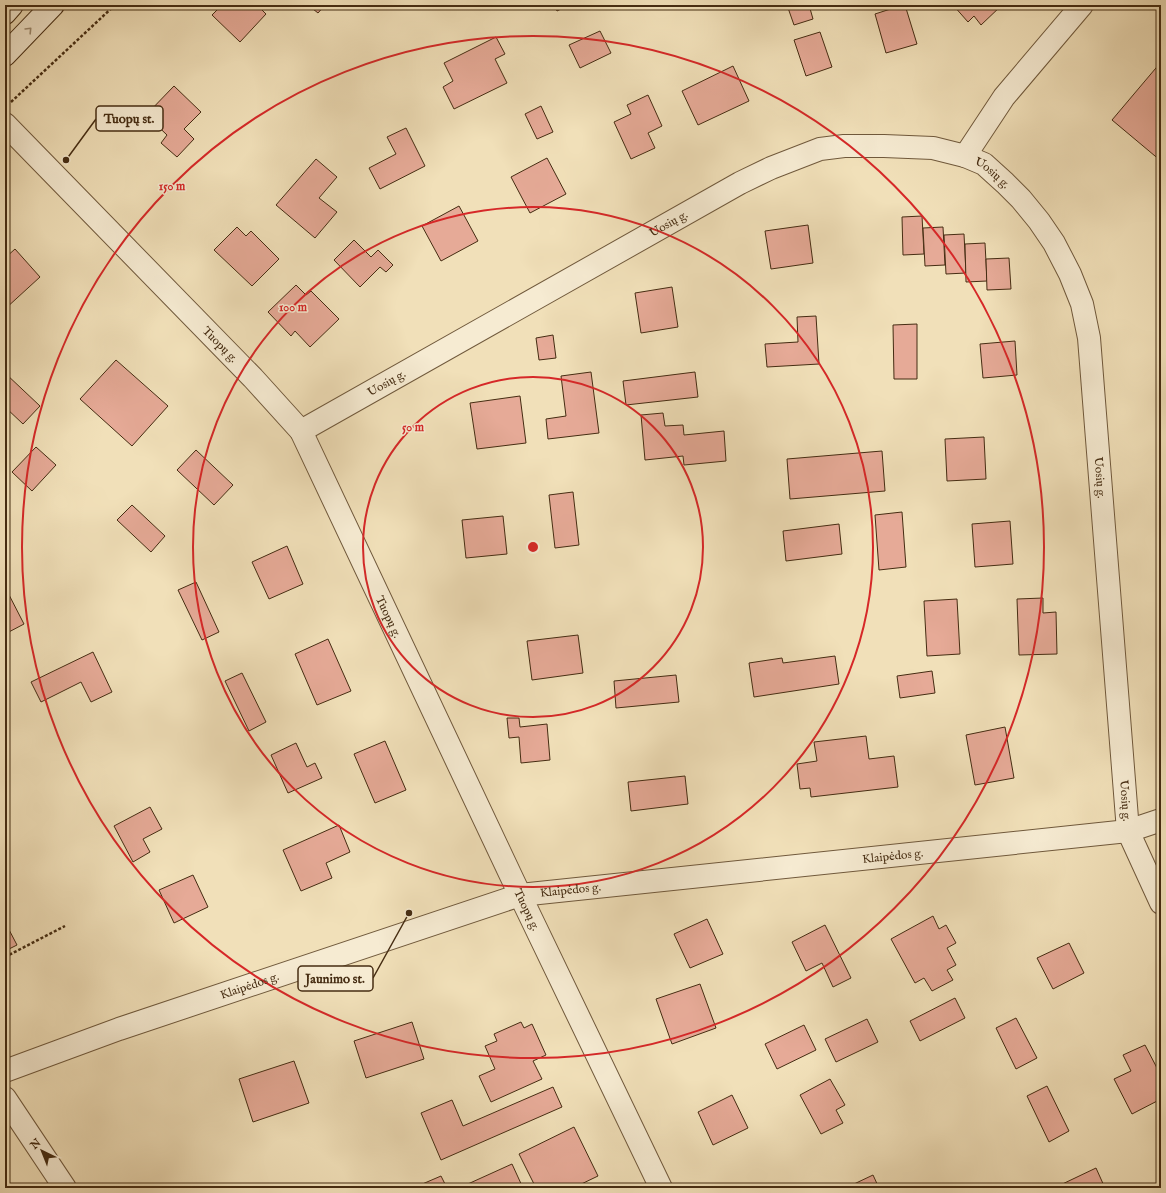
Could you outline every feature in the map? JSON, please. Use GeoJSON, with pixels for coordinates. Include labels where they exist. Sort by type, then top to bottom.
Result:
{"type":"FeatureCollection","features":[{"type":"Feature","properties":{"kind":"street"},"geometry":{"type":"LineString","coordinates":[[5,13],[12,5]]}},
{"type":"Feature","properties":{"kind":"street"},"geometry":{"type":"LineString","coordinates":[[5,55],[54,5]]}},
{"type":"Feature","properties":{"kind":"street"},"geometry":{"type":"LineString","coordinates":[[965,156],[1004,97],[1082,5]]}},
{"type":"Feature","properties":{"kind":"street","name":"Tuopų g."},"geometry":{"type":"LineString","coordinates":[[5,124],[253,378],[301,431],[661,1188]]}},
{"type":"Feature","properties":{"kind":"street","name":"Uosių g."},"geometry":{"type":"LineString","coordinates":[[301,431],[740,182],[771,168],[820,150],[844,146],[933,148],[965,156],[984,164],[1005,182],[1040,221],[1054,243],[1070,274],[1082,304],[1089,338],[1128,831],[1161,903]]}},
{"type":"Feature","properties":{"kind":"street","name":"Klaipėdos g."},"geometry":{"type":"LineString","coordinates":[[5,1071],[127,1027],[520,894],[1128,831],[1161,820]]}},
{"type":"Feature","properties":{"kind":"street"},"geometry":{"type":"LineString","coordinates":[[5,1098],[65,1188]]}},
{"type":"Feature","properties":{"kind":"path"},"geometry":{"type":"LineString","coordinates":[[11,102],[115,5]]}},
{"type":"Feature","properties":{"kind":"path"},"geometry":{"type":"LineString","coordinates":[[5,957],[65,926]]}},
{"type":"Feature","properties":{"kind":"building"},"geometry":{"type":"Polygon","coordinates":[[[222,5],[265,5],[261,9],[266,14],[240,42],[212,15],[222,5]]]}},
{"type":"Feature","properties":{"kind":"building"},"geometry":{"type":"Polygon","coordinates":[[[308,5],[325,5],[318,13],[308,5]]]}},
{"type":"Feature","properties":{"kind":"building"},"geometry":{"type":"Polygon","coordinates":[[[554,5],[569,5],[557,11],[554,5]]]}},
{"type":"Feature","properties":{"kind":"building"},"geometry":{"type":"Polygon","coordinates":[[[787,5],[809,5],[813,19],[794,25],[787,5]]]}},
{"type":"Feature","properties":{"kind":"building"},"geometry":{"type":"Polygon","coordinates":[[[905,5],[917,44],[886,53],[875,14],[905,5]]]}},
{"type":"Feature","properties":{"kind":"building"},"geometry":{"type":"Polygon","coordinates":[[[953,5],[1002,5],[981,25],[974,16],[968,22],[953,5]]]}},
{"type":"Feature","properties":{"kind":"building"},"geometry":{"type":"Polygon","coordinates":[[[600,31],[611,53],[580,68],[569,45],[600,31]]]}},
{"type":"Feature","properties":{"kind":"building"},"geometry":{"type":"Polygon","coordinates":[[[820,32],[832,67],[806,76],[794,40],[820,32]]]}},
{"type":"Feature","properties":{"kind":"building"},"geometry":{"type":"Polygon","coordinates":[[[496,37],[505,54],[495,59],[507,83],[454,109],[443,87],[453,81],[444,63],[496,37]]]}},
{"type":"Feature","properties":{"kind":"building"},"geometry":{"type":"Polygon","coordinates":[[[1161,62],[1161,161],[1112,120],[1161,62]]]}},
{"type":"Feature","properties":{"kind":"building"},"geometry":{"type":"Polygon","coordinates":[[[733,66],[749,101],[698,125],[682,91],[733,66]]]}},
{"type":"Feature","properties":{"kind":"building"},"geometry":{"type":"Polygon","coordinates":[[[174,86],[201,112],[184,129],[194,139],[177,157],[161,143],[167,135],[146,115],[174,86]]]}},
{"type":"Feature","properties":{"kind":"building"},"geometry":{"type":"Polygon","coordinates":[[[648,95],[662,126],[648,133],[655,148],[631,159],[614,122],[631,114],[627,105],[648,95]]]}},
{"type":"Feature","properties":{"kind":"building"},"geometry":{"type":"Polygon","coordinates":[[[541,106],[553,132],[537,139],[525,114],[541,106]]]}},
{"type":"Feature","properties":{"kind":"building"},"geometry":{"type":"Polygon","coordinates":[[[406,128],[425,166],[380,189],[369,168],[396,154],[387,137],[406,128]]]}},
{"type":"Feature","properties":{"kind":"building"},"geometry":{"type":"Polygon","coordinates":[[[547,158],[566,194],[530,213],[511,177],[547,158]]]}},
{"type":"Feature","properties":{"kind":"building"},"geometry":{"type":"Polygon","coordinates":[[[316,159],[337,177],[319,198],[337,212],[315,238],[276,205],[316,159]]]}},
{"type":"Feature","properties":{"kind":"building"},"geometry":{"type":"Polygon","coordinates":[[[459,206],[478,241],[441,261],[422,226],[459,206]]]}},
{"type":"Feature","properties":{"kind":"building"},"geometry":{"type":"Polygon","coordinates":[[[922,216],[924,254],[903,255],[902,217],[922,216]]]}},
{"type":"Feature","properties":{"kind":"building"},"geometry":{"type":"Polygon","coordinates":[[[808,225],[813,263],[771,269],[765,231],[808,225]]]}},
{"type":"Feature","properties":{"kind":"building"},"geometry":{"type":"Polygon","coordinates":[[[237,227],[246,236],[251,231],[279,259],[252,286],[214,250],[237,227]]]}},
{"type":"Feature","properties":{"kind":"building"},"geometry":{"type":"Polygon","coordinates":[[[943,227],[945,265],[925,266],[923,228],[943,227]]]}},
{"type":"Feature","properties":{"kind":"building"},"geometry":{"type":"Polygon","coordinates":[[[964,234],[966,273],[946,274],[944,235],[964,234]]]}},
{"type":"Feature","properties":{"kind":"building"},"geometry":{"type":"Polygon","coordinates":[[[354,240],[371,257],[378,250],[393,265],[386,272],[380,267],[360,287],[334,260],[354,240]]]}},
{"type":"Feature","properties":{"kind":"building"},"geometry":{"type":"Polygon","coordinates":[[[985,243],[987,281],[966,282],[965,244],[985,243]]]}},
{"type":"Feature","properties":{"kind":"building"},"geometry":{"type":"Polygon","coordinates":[[[15,249],[40,277],[5,309],[5,258],[15,249]]]}},
{"type":"Feature","properties":{"kind":"building"},"geometry":{"type":"Polygon","coordinates":[[[1009,258],[1011,289],[987,290],[986,259],[1009,258]]]}},
{"type":"Feature","properties":{"kind":"building"},"geometry":{"type":"Polygon","coordinates":[[[296,285],[306,295],[311,291],[339,319],[310,347],[295,331],[291,336],[268,312],[296,285]]]}},
{"type":"Feature","properties":{"kind":"building"},"geometry":{"type":"Polygon","coordinates":[[[672,287],[678,327],[641,333],[635,293],[672,287]]]}},
{"type":"Feature","properties":{"kind":"building"},"geometry":{"type":"Polygon","coordinates":[[[816,316],[819,364],[767,367],[765,344],[798,342],[797,317],[816,316]]]}},
{"type":"Feature","properties":{"kind":"building"},"geometry":{"type":"Polygon","coordinates":[[[917,324],[917,379],[894,379],[893,325],[917,324]]]}},
{"type":"Feature","properties":{"kind":"building"},"geometry":{"type":"Polygon","coordinates":[[[553,335],[556,358],[539,360],[536,338],[553,335]]]}},
{"type":"Feature","properties":{"kind":"building"},"geometry":{"type":"Polygon","coordinates":[[[1015,341],[1017,375],[983,378],[980,344],[1015,341]]]}},
{"type":"Feature","properties":{"kind":"building"},"geometry":{"type":"Polygon","coordinates":[[[116,360],[168,406],[132,446],[80,399],[116,360]]]}},
{"type":"Feature","properties":{"kind":"building"},"geometry":{"type":"Polygon","coordinates":[[[591,372],[599,433],[548,439],[546,419],[566,416],[561,376],[591,372]]]}},
{"type":"Feature","properties":{"kind":"building"},"geometry":{"type":"Polygon","coordinates":[[[695,372],[698,397],[626,405],[623,381],[695,372]]]}},
{"type":"Feature","properties":{"kind":"building"},"geometry":{"type":"Polygon","coordinates":[[[5,373],[40,406],[23,424],[5,407],[5,373]]]}},
{"type":"Feature","properties":{"kind":"building"},"geometry":{"type":"Polygon","coordinates":[[[520,396],[526,443],[477,449],[470,403],[520,396]]]}},
{"type":"Feature","properties":{"kind":"building"},"geometry":{"type":"Polygon","coordinates":[[[663,413],[665,426],[683,425],[684,435],[724,431],[726,461],[684,465],[683,456],[645,460],[641,415],[663,413]]]}},
{"type":"Feature","properties":{"kind":"building"},"geometry":{"type":"Polygon","coordinates":[[[984,437],[986,479],[947,481],[945,439],[984,437]]]}},
{"type":"Feature","properties":{"kind":"building"},"geometry":{"type":"Polygon","coordinates":[[[36,447],[56,465],[32,491],[12,472],[36,447]]]}},
{"type":"Feature","properties":{"kind":"building"},"geometry":{"type":"Polygon","coordinates":[[[196,450],[233,485],[214,505],[177,470],[196,450]]]}},
{"type":"Feature","properties":{"kind":"building"},"geometry":{"type":"Polygon","coordinates":[[[882,451],[885,491],[790,499],[787,459],[882,451]]]}},
{"type":"Feature","properties":{"kind":"building"},"geometry":{"type":"Polygon","coordinates":[[[573,492],[579,545],[555,548],[549,495],[573,492]]]}},
{"type":"Feature","properties":{"kind":"building"},"geometry":{"type":"Polygon","coordinates":[[[132,505],[165,536],[151,552],[117,520],[132,505]]]}},
{"type":"Feature","properties":{"kind":"building"},"geometry":{"type":"Polygon","coordinates":[[[902,512],[906,567],[879,570],[875,515],[902,512]]]}},
{"type":"Feature","properties":{"kind":"building"},"geometry":{"type":"Polygon","coordinates":[[[503,516],[507,554],[466,558],[462,520],[503,516]]]}},
{"type":"Feature","properties":{"kind":"building"},"geometry":{"type":"Polygon","coordinates":[[[1010,521],[1013,564],[975,567],[972,524],[1010,521]]]}},
{"type":"Feature","properties":{"kind":"building"},"geometry":{"type":"Polygon","coordinates":[[[839,524],[842,554],[786,561],[783,531],[839,524]]]}},
{"type":"Feature","properties":{"kind":"building"},"geometry":{"type":"Polygon","coordinates":[[[287,546],[303,584],[269,599],[252,562],[287,546]]]}},
{"type":"Feature","properties":{"kind":"building"},"geometry":{"type":"Polygon","coordinates":[[[196,582],[219,632],[202,640],[178,590],[196,582]]]}},
{"type":"Feature","properties":{"kind":"building"},"geometry":{"type":"Polygon","coordinates":[[[5,589],[24,624],[5,634],[5,589]]]}},
{"type":"Feature","properties":{"kind":"building"},"geometry":{"type":"Polygon","coordinates":[[[1043,598],[1043,613],[1056,612],[1057,654],[1019,655],[1017,599],[1043,598]]]}},
{"type":"Feature","properties":{"kind":"building"},"geometry":{"type":"Polygon","coordinates":[[[957,599],[960,654],[927,656],[924,601],[957,599]]]}},
{"type":"Feature","properties":{"kind":"building"},"geometry":{"type":"Polygon","coordinates":[[[578,635],[583,673],[532,680],[527,641],[578,635]]]}},
{"type":"Feature","properties":{"kind":"building"},"geometry":{"type":"Polygon","coordinates":[[[328,639],[351,691],[317,705],[295,654],[328,639]]]}},
{"type":"Feature","properties":{"kind":"building"},"geometry":{"type":"Polygon","coordinates":[[[93,652],[112,692],[91,702],[81,682],[41,702],[31,682],[93,652]]]}},
{"type":"Feature","properties":{"kind":"building"},"geometry":{"type":"Polygon","coordinates":[[[835,656],[839,684],[754,697],[749,663],[782,658],[783,663],[835,656]]]}},
{"type":"Feature","properties":{"kind":"building"},"geometry":{"type":"Polygon","coordinates":[[[932,671],[935,693],[900,698],[897,676],[932,671]]]}},
{"type":"Feature","properties":{"kind":"building"},"geometry":{"type":"Polygon","coordinates":[[[242,673],[266,722],[249,731],[225,681],[242,673]]]}},
{"type":"Feature","properties":{"kind":"building"},"geometry":{"type":"Polygon","coordinates":[[[676,675],[679,702],[616,708],[614,681],[676,675]]]}},
{"type":"Feature","properties":{"kind":"building"},"geometry":{"type":"Polygon","coordinates":[[[507,718],[519,718],[520,727],[547,724],[550,760],[521,763],[519,737],[509,738],[507,718]]]}},
{"type":"Feature","properties":{"kind":"building"},"geometry":{"type":"Polygon","coordinates":[[[1005,727],[1014,778],[975,785],[966,735],[1005,727]]]}},
{"type":"Feature","properties":{"kind":"building"},"geometry":{"type":"Polygon","coordinates":[[[866,736],[869,759],[894,756],[898,787],[811,797],[810,788],[800,789],[797,764],[817,761],[814,742],[866,736]]]}},
{"type":"Feature","properties":{"kind":"building"},"geometry":{"type":"Polygon","coordinates":[[[385,741],[406,790],[375,803],[354,754],[385,741]]]}},
{"type":"Feature","properties":{"kind":"building"},"geometry":{"type":"Polygon","coordinates":[[[296,743],[307,767],[315,763],[322,778],[288,793],[271,755],[296,743]]]}},
{"type":"Feature","properties":{"kind":"building"},"geometry":{"type":"Polygon","coordinates":[[[685,776],[688,804],[631,811],[628,782],[685,776]]]}},
{"type":"Feature","properties":{"kind":"building"},"geometry":{"type":"Polygon","coordinates":[[[150,807],[162,829],[143,839],[150,852],[133,862],[114,826],[150,807]]]}},
{"type":"Feature","properties":{"kind":"building"},"geometry":{"type":"Polygon","coordinates":[[[339,825],[350,852],[326,863],[332,878],[301,891],[283,850],[339,825]]]}},
{"type":"Feature","properties":{"kind":"building"},"geometry":{"type":"Polygon","coordinates":[[[193,875],[208,907],[174,923],[159,890],[193,875]]]}},
{"type":"Feature","properties":{"kind":"building"},"geometry":{"type":"Polygon","coordinates":[[[933,916],[939,929],[946,925],[956,943],[947,948],[956,965],[947,970],[953,980],[932,991],[924,978],[915,983],[891,939],[933,916]]]}},
{"type":"Feature","properties":{"kind":"building"},"geometry":{"type":"Polygon","coordinates":[[[707,919],[723,954],[690,968],[674,934],[707,919]]]}},
{"type":"Feature","properties":{"kind":"building"},"geometry":{"type":"Polygon","coordinates":[[[5,922],[17,945],[5,951],[5,922]]]}},
{"type":"Feature","properties":{"kind":"building"},"geometry":{"type":"Polygon","coordinates":[[[825,925],[851,978],[833,987],[822,963],[806,971],[792,942],[825,925]]]}},
{"type":"Feature","properties":{"kind":"building"},"geometry":{"type":"Polygon","coordinates":[[[1069,943],[1084,973],[1053,989],[1037,958],[1069,943]]]}},
{"type":"Feature","properties":{"kind":"building"},"geometry":{"type":"Polygon","coordinates":[[[700,984],[716,1028],[672,1044],[656,999],[700,984]]]}},
{"type":"Feature","properties":{"kind":"building"},"geometry":{"type":"Polygon","coordinates":[[[955,998],[965,1018],[920,1041],[910,1021],[955,998]]]}},
{"type":"Feature","properties":{"kind":"building"},"geometry":{"type":"Polygon","coordinates":[[[1016,1018],[1037,1058],[1016,1069],[996,1028],[1016,1018]]]}},
{"type":"Feature","properties":{"kind":"building"},"geometry":{"type":"Polygon","coordinates":[[[867,1019],[878,1042],[836,1062],[825,1039],[867,1019]]]}},
{"type":"Feature","properties":{"kind":"building"},"geometry":{"type":"Polygon","coordinates":[[[412,1022],[424,1059],[366,1078],[354,1041],[412,1022]]]}},
{"type":"Feature","properties":{"kind":"building"},"geometry":{"type":"Polygon","coordinates":[[[521,1022],[524,1028],[532,1024],[546,1055],[533,1061],[542,1079],[491,1102],[479,1076],[495,1069],[485,1046],[497,1041],[494,1034],[521,1022]]]}},
{"type":"Feature","properties":{"kind":"building"},"geometry":{"type":"Polygon","coordinates":[[[804,1025],[816,1050],[777,1069],[765,1044],[804,1025]]]}},
{"type":"Feature","properties":{"kind":"building"},"geometry":{"type":"Polygon","coordinates":[[[1145,1045],[1157,1068],[1161,1066],[1161,1099],[1132,1114],[1114,1079],[1131,1071],[1123,1055],[1145,1045]]]}},
{"type":"Feature","properties":{"kind":"building"},"geometry":{"type":"Polygon","coordinates":[[[294,1061],[309,1103],[253,1122],[239,1079],[294,1061]]]}},
{"type":"Feature","properties":{"kind":"building"},"geometry":{"type":"Polygon","coordinates":[[[830,1079],[845,1105],[836,1110],[843,1123],[821,1134],[800,1095],[830,1079]]]}},
{"type":"Feature","properties":{"kind":"building"},"geometry":{"type":"Polygon","coordinates":[[[1047,1086],[1069,1131],[1049,1142],[1027,1096],[1047,1086]]]}},
{"type":"Feature","properties":{"kind":"building"},"geometry":{"type":"Polygon","coordinates":[[[553,1087],[562,1107],[441,1160],[421,1113],[452,1100],[463,1126],[553,1087]]]}},
{"type":"Feature","properties":{"kind":"building"},"geometry":{"type":"Polygon","coordinates":[[[732,1095],[748,1128],[713,1145],[698,1112],[732,1095]]]}},
{"type":"Feature","properties":{"kind":"building"},"geometry":{"type":"Polygon","coordinates":[[[574,1127],[598,1176],[573,1188],[536,1188],[519,1154],[574,1127]]]}},
{"type":"Feature","properties":{"kind":"building"},"geometry":{"type":"Polygon","coordinates":[[[512,1164],[523,1188],[459,1188],[512,1164]]]}},
{"type":"Feature","properties":{"kind":"building"},"geometry":{"type":"Polygon","coordinates":[[[1096,1168],[1105,1188],[1054,1188],[1096,1168]]]}},
{"type":"Feature","properties":{"kind":"building"},"geometry":{"type":"Polygon","coordinates":[[[873,1175],[879,1188],[856,1188],[854,1184],[873,1175]]]}},
{"type":"Feature","properties":{"kind":"building"},"geometry":{"type":"Polygon","coordinates":[[[441,1176],[447,1188],[413,1188],[441,1176]]]}},
{"type":"Feature","properties":{"kind":"place","name":"Tuopų st."},"geometry":{"type":"Point","coordinates":[66,160]}},
{"type":"Feature","properties":{"kind":"place","name":"Jaunimo st."},"geometry":{"type":"Point","coordinates":[409,913]}}]}
